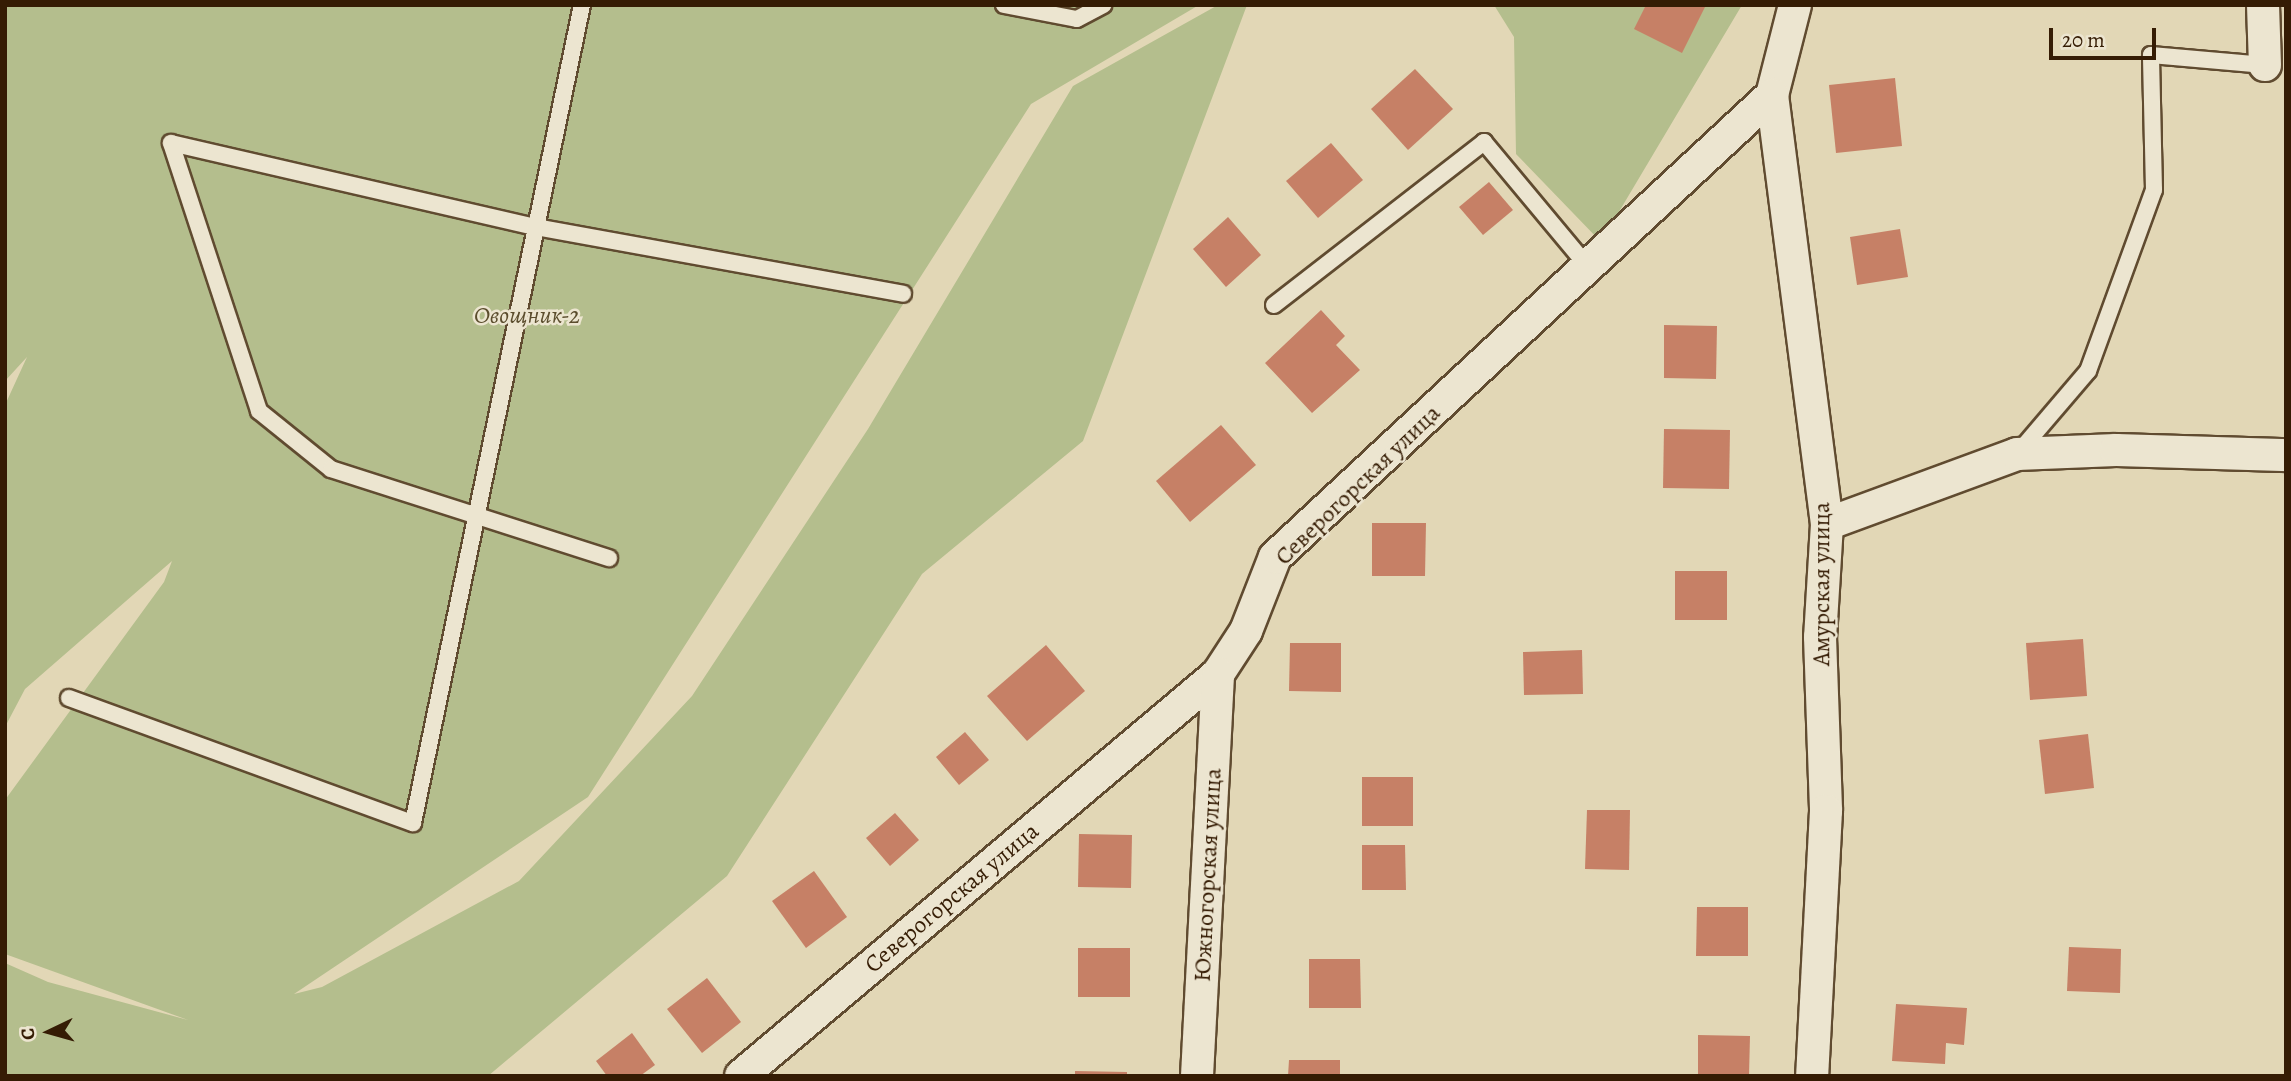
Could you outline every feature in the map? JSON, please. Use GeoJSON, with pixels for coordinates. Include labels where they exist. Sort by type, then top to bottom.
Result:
{"type":"FeatureCollection","features":[{"type":"Feature","properties":{"kind":"street"},"geometry":{"type":"LineString","coordinates":[[1772,95],[1795,5]]}},
{"type":"Feature","properties":{"kind":"street"},"geometry":{"type":"LineString","coordinates":[[2263,5],[2265,65]]}},
{"type":"Feature","properties":{"kind":"street","name":"Северогорская улица"},"geometry":{"type":"LineString","coordinates":[[741,1076],[1219,674],[1246,631],[1275,557],[1589,268],[1772,95]]}},
{"type":"Feature","properties":{"kind":"street","name":"Амурская улица"},"geometry":{"type":"LineString","coordinates":[[1772,95],[1827,524],[1820,637],[1826,810],[1812,1076]]}},
{"type":"Feature","properties":{"kind":"street"},"geometry":{"type":"LineString","coordinates":[[1827,524],[2017,454],[2116,450],[2286,455]]}},
{"type":"Feature","properties":{"kind":"street","name":"Южногорская улица"},"geometry":{"type":"LineString","coordinates":[[1197,1076],[1219,674]]}},
{"type":"Feature","properties":{"kind":"lane"},"geometry":{"type":"LineString","coordinates":[[69,698],[413,823],[582,5]]}},
{"type":"Feature","properties":{"kind":"lane"},"geometry":{"type":"LineString","coordinates":[[1004,5],[1077,19],[1103,5]]}},
{"type":"Feature","properties":{"kind":"lane"},"geometry":{"type":"LineString","coordinates":[[2017,454],[2088,370],[2154,190],[2151,55],[2265,65]]}},
{"type":"Feature","properties":{"kind":"lane"},"geometry":{"type":"LineString","coordinates":[[1275,304],[1484,142],[1589,268]]}},
{"type":"Feature","properties":{"kind":"lane"},"geometry":{"type":"LineString","coordinates":[[609,558],[331,469],[259,411],[171,143],[536,226],[903,294]]}},
{"type":"Feature","properties":{"kind":"green space","name":"Овощник-2"},"geometry":{"type":"Polygon","coordinates":[[[5,5],[1199,5],[1031,104],[588,797],[294,994],[322,987],[519,881],[692,696],[868,429],[1073,86],[1218,5],[1247,5],[1083,441],[922,574],[727,876],[488,1076],[5,1076],[5,963],[48,982],[188,1020],[5,954],[5,800],[164,582],[172,561],[25,689],[5,727],[5,405],[27,357],[5,381],[5,5]]]}},
{"type":"Feature","properties":{"kind":"green space"},"geometry":{"type":"Polygon","coordinates":[[[1494,5],[1742,5],[1601,242],[1516,154],[1514,37],[1494,5]]]}},
{"type":"Feature","properties":{"kind":"building"},"geometry":{"type":"Polygon","coordinates":[[[1646,5],[1706,5],[1682,53],[1634,29],[1646,5]]]}},
{"type":"Feature","properties":{"kind":"building"},"geometry":{"type":"Polygon","coordinates":[[[1415,69],[1453,109],[1408,150],[1371,109],[1415,69]]]}},
{"type":"Feature","properties":{"kind":"building"},"geometry":{"type":"Polygon","coordinates":[[[1895,78],[1902,146],[1836,153],[1829,85],[1895,78]]]}},
{"type":"Feature","properties":{"kind":"building"},"geometry":{"type":"Polygon","coordinates":[[[1331,143],[1363,180],[1318,218],[1286,181],[1331,143]]]}},
{"type":"Feature","properties":{"kind":"building"},"geometry":{"type":"Polygon","coordinates":[[[1489,182],[1513,210],[1483,235],[1459,207],[1489,182]]]}},
{"type":"Feature","properties":{"kind":"building"},"geometry":{"type":"Polygon","coordinates":[[[1228,217],[1261,255],[1226,287],[1193,249],[1228,217]]]}},
{"type":"Feature","properties":{"kind":"building"},"geometry":{"type":"Polygon","coordinates":[[[1900,229],[1908,277],[1857,285],[1850,237],[1900,229]]]}},
{"type":"Feature","properties":{"kind":"building"},"geometry":{"type":"Polygon","coordinates":[[[1321,310],[1345,336],[1336,345],[1360,370],[1312,413],[1265,363],[1321,310]]]}},
{"type":"Feature","properties":{"kind":"building"},"geometry":{"type":"Polygon","coordinates":[[[1664,325],[1717,326],[1716,379],[1664,378],[1664,325]]]}},
{"type":"Feature","properties":{"kind":"building"},"geometry":{"type":"Polygon","coordinates":[[[1221,425],[1256,465],[1190,522],[1156,481],[1221,425]]]}},
{"type":"Feature","properties":{"kind":"building"},"geometry":{"type":"Polygon","coordinates":[[[1664,429],[1730,430],[1729,489],[1663,488],[1664,429]]]}},
{"type":"Feature","properties":{"kind":"building"},"geometry":{"type":"Polygon","coordinates":[[[1372,523],[1426,523],[1425,576],[1372,576],[1372,523]]]}},
{"type":"Feature","properties":{"kind":"building"},"geometry":{"type":"Polygon","coordinates":[[[1675,571],[1727,571],[1727,620],[1675,620],[1675,571]]]}},
{"type":"Feature","properties":{"kind":"building"},"geometry":{"type":"Polygon","coordinates":[[[2083,639],[2087,696],[2030,700],[2026,643],[2083,639]]]}},
{"type":"Feature","properties":{"kind":"building"},"geometry":{"type":"Polygon","coordinates":[[[1290,643],[1341,643],[1341,692],[1289,691],[1290,643]]]}},
{"type":"Feature","properties":{"kind":"building"},"geometry":{"type":"Polygon","coordinates":[[[1046,645],[1085,691],[1027,741],[987,696],[1046,645]]]}},
{"type":"Feature","properties":{"kind":"building"},"geometry":{"type":"Polygon","coordinates":[[[1582,650],[1583,694],[1524,695],[1523,652],[1582,650]]]}},
{"type":"Feature","properties":{"kind":"building"},"geometry":{"type":"Polygon","coordinates":[[[965,732],[989,760],[959,785],[936,757],[965,732]]]}},
{"type":"Feature","properties":{"kind":"building"},"geometry":{"type":"Polygon","coordinates":[[[2088,734],[2094,788],[2045,794],[2039,740],[2088,734]]]}},
{"type":"Feature","properties":{"kind":"building"},"geometry":{"type":"Polygon","coordinates":[[[1362,777],[1413,777],[1413,826],[1362,826],[1362,777]]]}},
{"type":"Feature","properties":{"kind":"building"},"geometry":{"type":"Polygon","coordinates":[[[1587,810],[1630,810],[1629,870],[1585,869],[1587,810]]]}},
{"type":"Feature","properties":{"kind":"building"},"geometry":{"type":"Polygon","coordinates":[[[895,813],[919,840],[890,866],[866,838],[895,813]]]}},
{"type":"Feature","properties":{"kind":"building"},"geometry":{"type":"Polygon","coordinates":[[[1079,834],[1132,835],[1131,888],[1078,887],[1079,834]]]}},
{"type":"Feature","properties":{"kind":"building"},"geometry":{"type":"Polygon","coordinates":[[[1362,845],[1405,845],[1406,890],[1362,890],[1362,845]]]}},
{"type":"Feature","properties":{"kind":"building"},"geometry":{"type":"Polygon","coordinates":[[[814,871],[847,917],[806,948],[772,901],[814,871]]]}},
{"type":"Feature","properties":{"kind":"building"},"geometry":{"type":"Polygon","coordinates":[[[1697,907],[1748,907],[1748,956],[1696,956],[1697,907]]]}},
{"type":"Feature","properties":{"kind":"building"},"geometry":{"type":"Polygon","coordinates":[[[2069,947],[2121,949],[2120,993],[2067,991],[2069,947]]]}},
{"type":"Feature","properties":{"kind":"building"},"geometry":{"type":"Polygon","coordinates":[[[1078,948],[1130,948],[1130,997],[1078,997],[1078,948]]]}},
{"type":"Feature","properties":{"kind":"building"},"geometry":{"type":"Polygon","coordinates":[[[1309,959],[1360,959],[1361,1008],[1309,1008],[1309,959]]]}},
{"type":"Feature","properties":{"kind":"building"},"geometry":{"type":"Polygon","coordinates":[[[707,978],[741,1022],[702,1053],[667,1009],[707,978]]]}},
{"type":"Feature","properties":{"kind":"building"},"geometry":{"type":"Polygon","coordinates":[[[1896,1004],[1967,1008],[1964,1045],[1946,1043],[1945,1064],[1892,1061],[1896,1004]]]}},
{"type":"Feature","properties":{"kind":"building"},"geometry":{"type":"Polygon","coordinates":[[[632,1033],[655,1065],[640,1076],[607,1076],[596,1061],[632,1033]]]}},
{"type":"Feature","properties":{"kind":"building"},"geometry":{"type":"Polygon","coordinates":[[[1698,1035],[1750,1036],[1749,1076],[1698,1076],[1698,1035]]]}},
{"type":"Feature","properties":{"kind":"building"},"geometry":{"type":"Polygon","coordinates":[[[1289,1060],[1340,1060],[1340,1076],[1288,1076],[1289,1060]]]}},
{"type":"Feature","properties":{"kind":"building"},"geometry":{"type":"Polygon","coordinates":[[[1075,1071],[1127,1072],[1127,1076],[1075,1076],[1075,1071]]]}}]}
